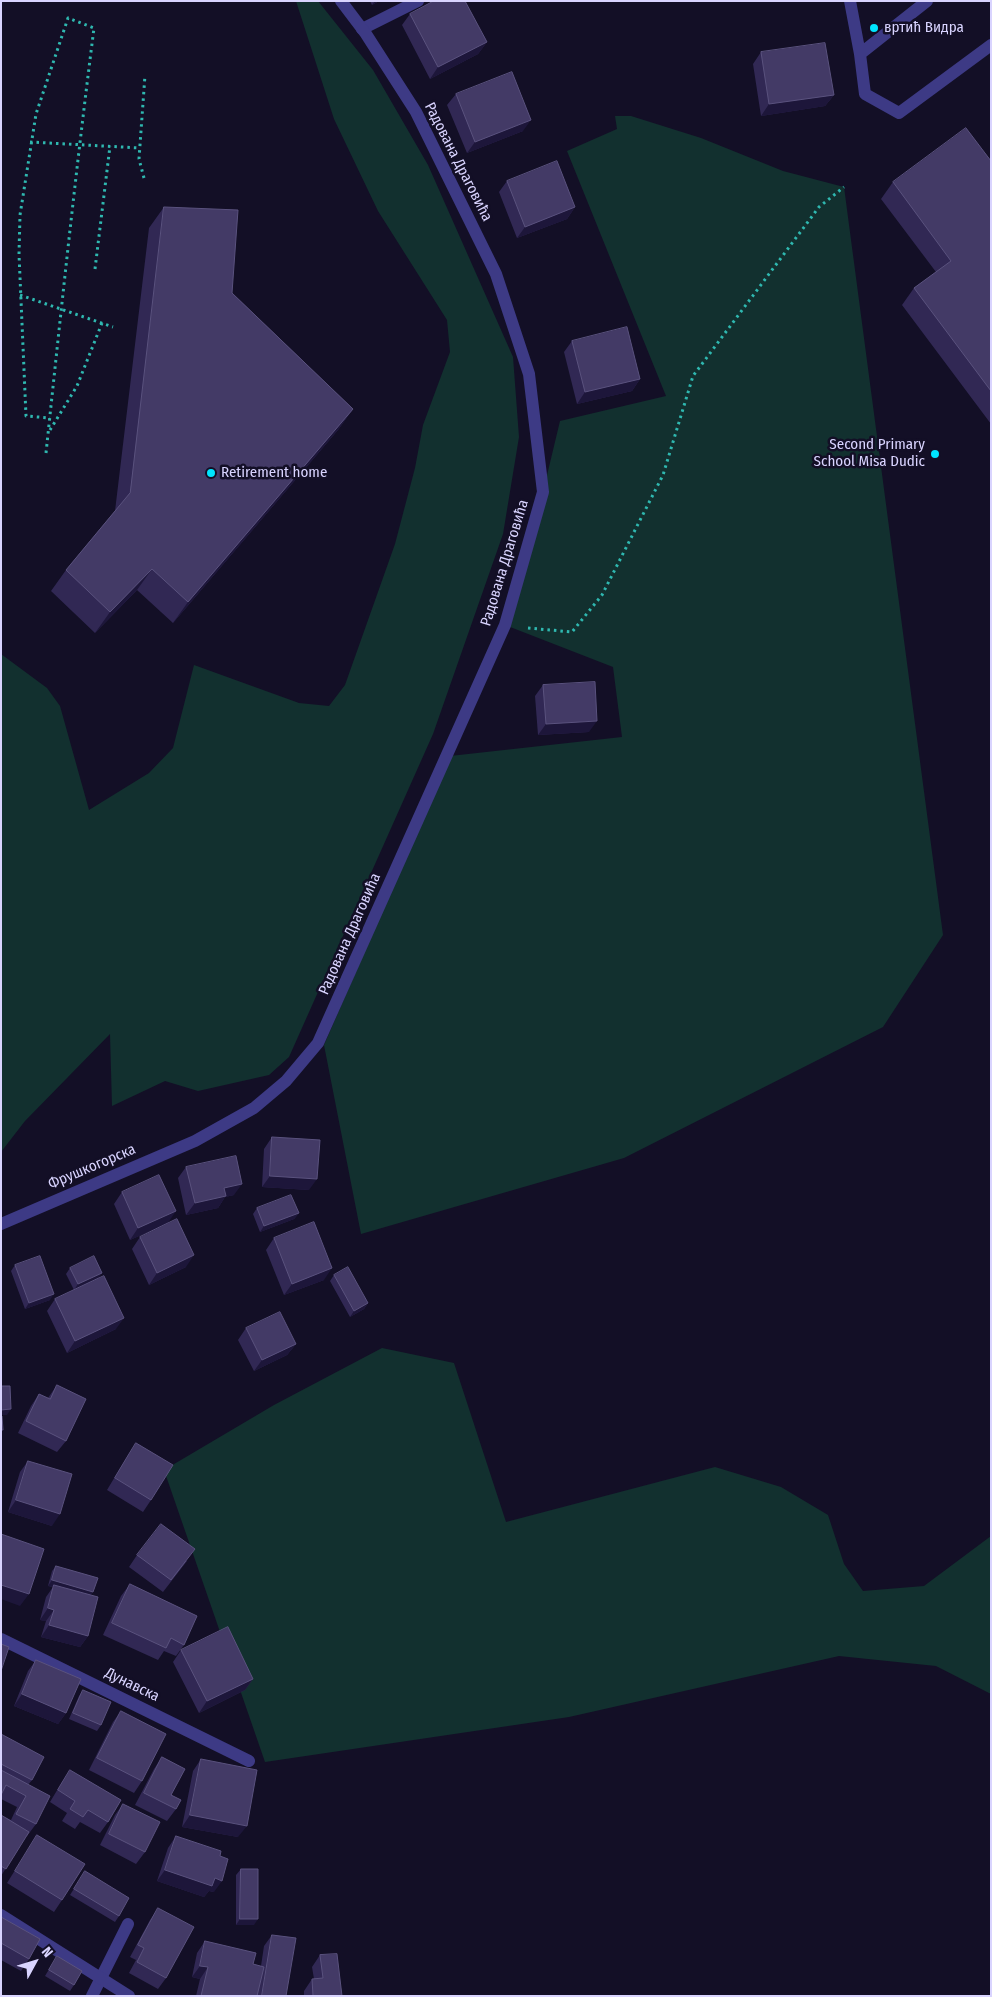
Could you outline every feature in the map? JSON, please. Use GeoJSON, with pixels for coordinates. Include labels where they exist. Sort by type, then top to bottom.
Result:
{"type":"FeatureCollection","features":[{"type":"Feature","properties":{"kind":"street","name":"Радована Драговића"},"geometry":{"type":"LineString","coordinates":[[195,1141],[254,1108],[286,1081],[318,1044],[505,625],[543,492],[529,374],[496,274],[416,112],[342,1]]}},
{"type":"Feature","properties":{"kind":"street"},"geometry":{"type":"LineString","coordinates":[[362,29],[418,1]]}},
{"type":"Feature","properties":{"kind":"street"},"geometry":{"type":"LineString","coordinates":[[850,1],[865,94],[899,113],[991,45]]}},
{"type":"Feature","properties":{"kind":"street"},"geometry":{"type":"LineString","coordinates":[[860,54],[927,1]]}},
{"type":"Feature","properties":{"kind":"street","name":"Фрушкогорска"},"geometry":{"type":"LineString","coordinates":[[1,1224],[195,1141]]}},
{"type":"Feature","properties":{"kind":"street","name":"Дунавска"},"geometry":{"type":"LineString","coordinates":[[1,1639],[249,1761]]}},
{"type":"Feature","properties":{"kind":"street"},"geometry":{"type":"LineString","coordinates":[[1,1915],[129,1996]]}},
{"type":"Feature","properties":{"kind":"street"},"geometry":{"type":"LineString","coordinates":[[92,1996],[128,1924]]}},
{"type":"Feature","properties":{"kind":"path"},"geometry":{"type":"LineString","coordinates":[[46,453],[50,418],[61,310],[79,144],[94,28],[68,18],[36,114],[30,142],[20,216],[20,295],[26,416],[50,418]]}},
{"type":"Feature","properties":{"kind":"path"},"geometry":{"type":"LineString","coordinates":[[144,178],[139,159],[145,74]]}},
{"type":"Feature","properties":{"kind":"path"},"geometry":{"type":"LineString","coordinates":[[30,142],[140,148]]}},
{"type":"Feature","properties":{"kind":"path"},"geometry":{"type":"LineString","coordinates":[[95,269],[110,146]]}},
{"type":"Feature","properties":{"kind":"path"},"geometry":{"type":"LineString","coordinates":[[505,625],[572,632],[602,594],[663,474],[693,376],[819,207],[844,187]]}},
{"type":"Feature","properties":{"kind":"path"},"geometry":{"type":"LineString","coordinates":[[20,295],[113,327]]}},
{"type":"Feature","properties":{"kind":"path"},"geometry":{"type":"LineString","coordinates":[[48,432],[77,386],[102,323]]}},
{"type":"Feature","properties":{"kind":"green space"},"geometry":{"type":"Polygon","coordinates":[[[296,1],[318,1],[373,70],[428,165],[513,357],[519,437],[503,534],[433,734],[289,1057],[269,1075],[198,1091],[165,1081],[112,1106],[110,1034],[25,1121],[1,1152],[1,654],[47,688],[60,706],[89,810],[149,773],[173,748],[194,665],[299,703],[329,706],[345,685],[395,544],[415,468],[423,425],[450,352],[447,320],[378,211],[334,119],[296,1]]]}},
{"type":"Feature","properties":{"kind":"green space"},"geometry":{"type":"Polygon","coordinates":[[[615,116],[631,116],[701,138],[783,171],[844,187],[943,935],[883,1027],[624,1158],[361,1234],[324,1045],[450,756],[622,737],[613,667],[505,625],[543,492],[560,421],[666,396],[567,151],[617,129],[615,116]]]}},
{"type":"Feature","properties":{"kind":"green space"},"geometry":{"type":"Polygon","coordinates":[[[382,1348],[454,1363],[506,1522],[715,1467],[781,1487],[828,1515],[844,1564],[863,1591],[924,1586],[991,1536],[991,1694],[936,1666],[839,1656],[569,1717],[265,1762],[164,1470],[274,1405],[382,1348]]]}},
{"type":"Feature","properties":{"kind":"building"},"geometry":{"type":"Polygon","coordinates":[[[434,1],[465,1],[487,42],[438,67],[410,14],[434,1]]]}},
{"type":"Feature","properties":{"kind":"building"},"geometry":{"type":"Polygon","coordinates":[[[825,43],[834,95],[769,104],[761,52],[825,43]]]}},
{"type":"Feature","properties":{"kind":"building"},"geometry":{"type":"Polygon","coordinates":[[[512,72],[531,120],[475,142],[456,94],[512,72]]]}},
{"type":"Feature","properties":{"kind":"building"},"geometry":{"type":"Polygon","coordinates":[[[966,128],[991,161],[991,391],[914,288],[951,261],[893,182],[966,128]]]}},
{"type":"Feature","properties":{"kind":"building"},"geometry":{"type":"Polygon","coordinates":[[[557,161],[575,207],[525,227],[507,181],[557,161]]]}},
{"type":"Feature","properties":{"kind":"building","name":"Retirement home"},"geometry":{"type":"Polygon","coordinates":[[[164,207],[238,210],[232,293],[353,409],[188,602],[152,569],[110,612],[66,570],[130,493],[164,207]]]}},
{"type":"Feature","properties":{"kind":"building"},"geometry":{"type":"Polygon","coordinates":[[[627,327],[640,379],[585,392],[572,341],[627,327]]]}},
{"type":"Feature","properties":{"kind":"building"},"geometry":{"type":"Polygon","coordinates":[[[595,682],[597,721],[546,724],[543,685],[595,682]]]}},
{"type":"Feature","properties":{"kind":"building"},"geometry":{"type":"Polygon","coordinates":[[[272,1137],[320,1140],[317,1179],[270,1176],[272,1137]]]}},
{"type":"Feature","properties":{"kind":"building"},"geometry":{"type":"Polygon","coordinates":[[[236,1156],[242,1184],[224,1188],[226,1196],[195,1203],[186,1167],[236,1156]]]}},
{"type":"Feature","properties":{"kind":"building"},"geometry":{"type":"Polygon","coordinates":[[[159,1175],[176,1211],[138,1228],[122,1192],[159,1175]]]}},
{"type":"Feature","properties":{"kind":"building"},"geometry":{"type":"Polygon","coordinates":[[[291,1195],[299,1213],[264,1226],[257,1208],[291,1195]]]}},
{"type":"Feature","properties":{"kind":"building"},"geometry":{"type":"Polygon","coordinates":[[[177,1219],[194,1255],[157,1273],[140,1237],[177,1219]]]}},
{"type":"Feature","properties":{"kind":"building"},"geometry":{"type":"Polygon","coordinates":[[[314,1222],[332,1268],[292,1284],[274,1238],[314,1222]]]}},
{"type":"Feature","properties":{"kind":"building"},"geometry":{"type":"Polygon","coordinates":[[[40,1256],[54,1294],[29,1303],[15,1265],[40,1256]]]}},
{"type":"Feature","properties":{"kind":"building"},"geometry":{"type":"Polygon","coordinates":[[[94,1256],[102,1273],[78,1284],[70,1268],[94,1256]]]}},
{"type":"Feature","properties":{"kind":"building"},"geometry":{"type":"Polygon","coordinates":[[[348,1267],[368,1303],[354,1311],[334,1275],[348,1267]]]}},
{"type":"Feature","properties":{"kind":"building"},"geometry":{"type":"Polygon","coordinates":[[[104,1276],[124,1318],[75,1341],[55,1299],[104,1276]]]}},
{"type":"Feature","properties":{"kind":"building"},"geometry":{"type":"Polygon","coordinates":[[[280,1312],[296,1344],[262,1360],[246,1328],[280,1312]]]}},
{"type":"Feature","properties":{"kind":"building"},"geometry":{"type":"Polygon","coordinates":[[[57,1385],[86,1399],[66,1441],[26,1421],[39,1394],[50,1399],[57,1385]]]}},
{"type":"Feature","properties":{"kind":"building"},"geometry":{"type":"Polygon","coordinates":[[[1,1386],[10,1386],[11,1409],[1,1410],[1,1386]]]}},
{"type":"Feature","properties":{"kind":"building"},"geometry":{"type":"Polygon","coordinates":[[[2,1416],[3,1430],[1,1430],[2,1416]]]}},
{"type":"Feature","properties":{"kind":"building"},"geometry":{"type":"Polygon","coordinates":[[[136,1443],[173,1465],[151,1500],[115,1478],[136,1443]]]}},
{"type":"Feature","properties":{"kind":"building"},"geometry":{"type":"Polygon","coordinates":[[[28,1461],[72,1474],[60,1514],[16,1500],[28,1461]]]}},
{"type":"Feature","properties":{"kind":"building"},"geometry":{"type":"Polygon","coordinates":[[[161,1524],[195,1549],[171,1580],[137,1555],[161,1524]]]}},
{"type":"Feature","properties":{"kind":"building"},"geometry":{"type":"Polygon","coordinates":[[[1,1534],[44,1549],[29,1594],[1,1585],[1,1534]]]}},
{"type":"Feature","properties":{"kind":"building"},"geometry":{"type":"Polygon","coordinates":[[[56,1566],[98,1578],[93,1592],[52,1580],[56,1566]]]}},
{"type":"Feature","properties":{"kind":"building"},"geometry":{"type":"Polygon","coordinates":[[[130,1584],[197,1616],[184,1645],[171,1638],[166,1648],[112,1623],[130,1584]]]}},
{"type":"Feature","properties":{"kind":"building"},"geometry":{"type":"Polygon","coordinates":[[[54,1585],[98,1597],[88,1636],[49,1625],[54,1610],[48,1608],[54,1585]]]}},
{"type":"Feature","properties":{"kind":"building"},"geometry":{"type":"Polygon","coordinates":[[[228,1627],[253,1679],[207,1701],[181,1650],[228,1627]]]}},
{"type":"Feature","properties":{"kind":"building"},"geometry":{"type":"Polygon","coordinates":[[[1,1644],[9,1647],[1,1671],[1,1644]]]}},
{"type":"Feature","properties":{"kind":"building"},"geometry":{"type":"Polygon","coordinates":[[[36,1660],[81,1679],[66,1713],[22,1694],[36,1660]]]}},
{"type":"Feature","properties":{"kind":"building"},"geometry":{"type":"Polygon","coordinates":[[[83,1690],[111,1702],[101,1725],[73,1713],[83,1690]]]}},
{"type":"Feature","properties":{"kind":"building"},"geometry":{"type":"Polygon","coordinates":[[[121,1711],[166,1734],[142,1781],[97,1758],[121,1711]]]}},
{"type":"Feature","properties":{"kind":"building"},"geometry":{"type":"Polygon","coordinates":[[[1,1734],[44,1757],[32,1780],[1,1764],[1,1734]]]}},
{"type":"Feature","properties":{"kind":"building"},"geometry":{"type":"Polygon","coordinates":[[[162,1757],[185,1769],[171,1795],[181,1800],[176,1809],[144,1793],[162,1757]]]}},
{"type":"Feature","properties":{"kind":"building"},"geometry":{"type":"Polygon","coordinates":[[[201,1759],[257,1770],[247,1826],[190,1815],[201,1759]]]}},
{"type":"Feature","properties":{"kind":"building"},"geometry":{"type":"Polygon","coordinates":[[[1,1770],[50,1796],[36,1824],[16,1814],[26,1796],[6,1785],[1,1795],[1,1770]]]}},
{"type":"Feature","properties":{"kind":"building"},"geometry":{"type":"Polygon","coordinates":[[[70,1770],[121,1800],[108,1822],[88,1810],[83,1817],[70,1809],[75,1801],[58,1790],[70,1770]]]}},
{"type":"Feature","properties":{"kind":"building"},"geometry":{"type":"Polygon","coordinates":[[[123,1804],[160,1822],[145,1852],[109,1834],[123,1804]]]}},
{"type":"Feature","properties":{"kind":"building"},"geometry":{"type":"Polygon","coordinates":[[[1,1815],[29,1832],[6,1869],[1,1866],[1,1815]]]}},
{"type":"Feature","properties":{"kind":"building"},"geometry":{"type":"Polygon","coordinates":[[[37,1835],[85,1864],[62,1900],[15,1871],[37,1835]]]}},
{"type":"Feature","properties":{"kind":"building"},"geometry":{"type":"Polygon","coordinates":[[[176,1836],[221,1851],[220,1856],[228,1859],[222,1881],[215,1878],[212,1886],[165,1870],[176,1836]]]}},
{"type":"Feature","properties":{"kind":"building"},"geometry":{"type":"Polygon","coordinates":[[[241,1869],[258,1869],[258,1919],[240,1919],[241,1869]]]}},
{"type":"Feature","properties":{"kind":"building"},"geometry":{"type":"Polygon","coordinates":[[[85,1871],[129,1898],[119,1916],[74,1889],[85,1871]]]}},
{"type":"Feature","properties":{"kind":"building"},"geometry":{"type":"Polygon","coordinates":[[[158,1908],[194,1927],[166,1978],[137,1962],[144,1948],[138,1945],[158,1908]]]}},
{"type":"Feature","properties":{"kind":"building"},"geometry":{"type":"Polygon","coordinates":[[[1,1917],[40,1939],[29,1959],[1,1943],[1,1917]]]}},
{"type":"Feature","properties":{"kind":"building"},"geometry":{"type":"Polygon","coordinates":[[[272,1935],[296,1938],[286,1996],[262,1996],[272,1935]]]}},
{"type":"Feature","properties":{"kind":"building"},"geometry":{"type":"Polygon","coordinates":[[[205,1941],[256,1953],[253,1964],[264,1967],[257,1996],[201,1996],[208,1967],[200,1966],[205,1941]]]}},
{"type":"Feature","properties":{"kind":"building"},"geometry":{"type":"Polygon","coordinates":[[[337,1954],[342,1996],[313,1996],[312,1979],[323,1978],[320,1955],[337,1954]]]}},
{"type":"Feature","properties":{"kind":"building"},"geometry":{"type":"Polygon","coordinates":[[[57,1956],[82,1971],[74,1985],[49,1970],[57,1956]]]}},
{"type":"Feature","properties":{"kind":"place","name":"вртић Видра"},"geometry":{"type":"Point","coordinates":[874,28]}},
{"type":"Feature","properties":{"kind":"place","name":"Second Primary School Misa Dudic"},"geometry":{"type":"Point","coordinates":[935,454]}},
{"type":"Feature","properties":{"kind":"place","name":"Retirement home"},"geometry":{"type":"Point","coordinates":[211,473]}}]}
